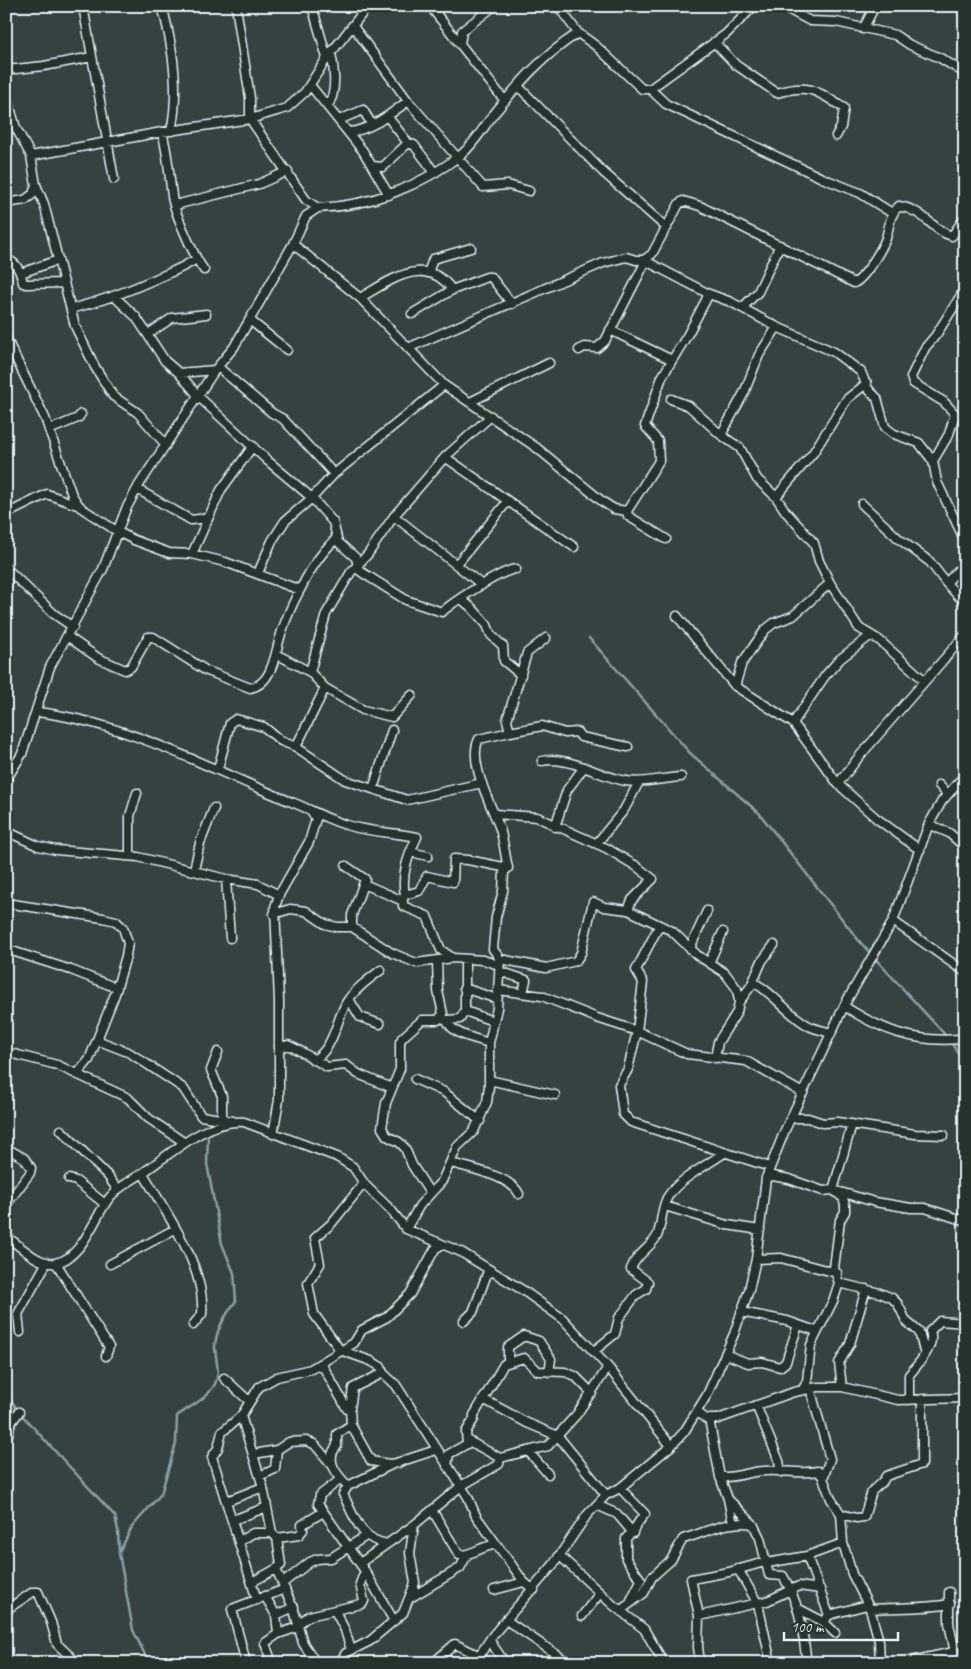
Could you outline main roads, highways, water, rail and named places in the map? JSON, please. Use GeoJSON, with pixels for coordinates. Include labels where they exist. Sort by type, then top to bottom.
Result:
{"type":"FeatureCollection","features":[{"type":"Feature","properties":{"kind":"waterway"},"geometry":{"type":"LineString","coordinates":[[589,638],[690,753],[759,813],[860,942],[948,1038]]}},
{"type":"Feature","properties":{"kind":"waterway"},"geometry":{"type":"LineString","coordinates":[[951,1042],[965,1065]]}},
{"type":"Feature","properties":{"kind":"waterway"},"geometry":{"type":"LineString","coordinates":[[119,1553],[132,1527],[161,1494],[176,1443],[177,1416],[203,1398],[215,1384],[218,1375],[215,1346],[217,1334],[225,1316],[236,1301],[234,1273],[222,1244],[207,1164],[208,1135]]}},
{"type":"Feature","properties":{"kind":"waterway"},"geometry":{"type":"LineString","coordinates":[[6,1393],[19,1412],[115,1516],[119,1553],[133,1630],[149,1663]]}}]}
